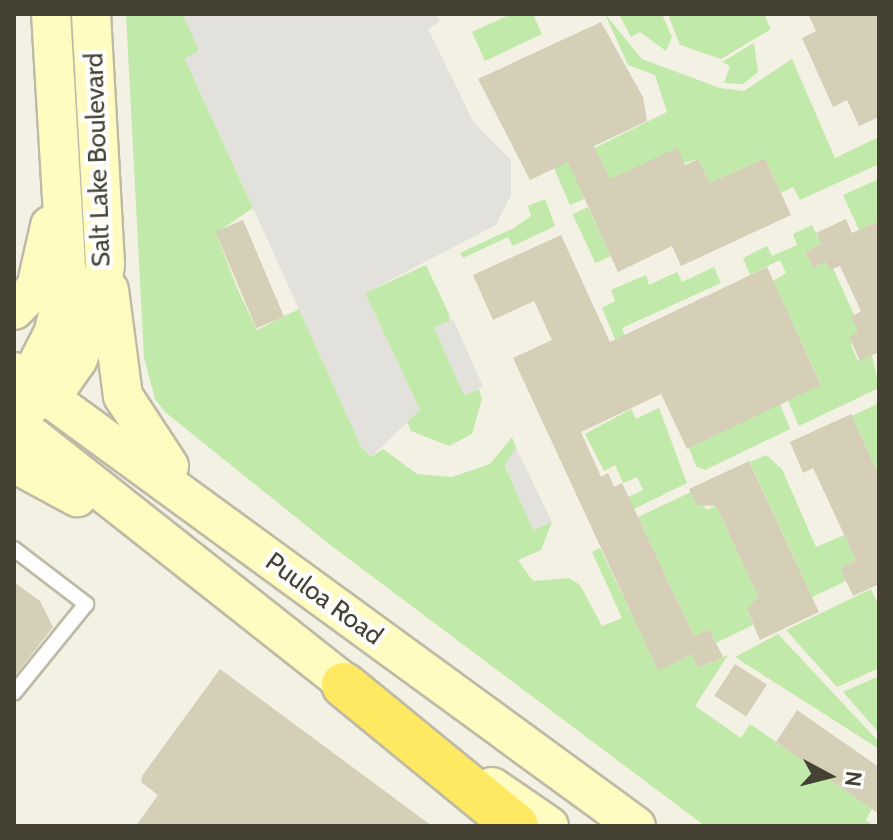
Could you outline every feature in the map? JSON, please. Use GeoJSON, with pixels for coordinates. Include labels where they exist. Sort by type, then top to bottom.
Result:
{"type":"FeatureCollection","features":[{"type":"Feature","properties":{"kind":"highway"},"geometry":{"type":"LineString","coordinates":[[344,685],[516,826]]}},
{"type":"Feature","properties":{"kind":"main road","name":"Salt Lake Boulevard"},"geometry":{"type":"LineString","coordinates":[[21,400],[53,334],[67,282],[51,14]]}},
{"type":"Feature","properties":{"kind":"main road","name":"Salt Lake Boulevard"},"geometry":{"type":"LineString","coordinates":[[21,400],[61,383],[87,341],[105,264],[91,14]]}},
{"type":"Feature","properties":{"kind":"main road"},"geometry":{"type":"LineString","coordinates":[[14,310],[39,279],[59,188]]}},
{"type":"Feature","properties":{"kind":"main road"},"geometry":{"type":"LineString","coordinates":[[105,264],[123,396],[132,418],[225,525]]}},
{"type":"Feature","properties":{"kind":"main road","name":"Puuloa Road"},"geometry":{"type":"LineString","coordinates":[[21,400],[68,406],[636,826]]}},
{"type":"Feature","properties":{"kind":"main road","name":"Puuloa Road"},"geometry":{"type":"LineString","coordinates":[[21,400],[198,573],[344,685],[549,826]]}},
{"type":"Feature","properties":{"kind":"main road"},"geometry":{"type":"LineString","coordinates":[[14,463],[198,573]]}},
{"type":"Feature","properties":{"kind":"lane"},"geometry":{"type":"LineString","coordinates":[[14,549],[86,604],[14,693]]}},
{"type":"Feature","properties":{"kind":"green space"},"geometry":{"type":"Polygon","coordinates":[[[126,14],[183,14],[199,51],[185,59],[253,208],[216,233],[237,288],[257,330],[299,309],[361,446],[371,457],[383,449],[417,474],[452,477],[490,464],[512,437],[516,448],[505,466],[533,529],[552,522],[541,550],[518,560],[533,581],[569,578],[580,585],[602,626],[622,618],[592,552],[600,548],[658,670],[692,654],[698,668],[728,655],[695,706],[741,738],[750,724],[872,809],[866,820],[874,826],[705,826],[333,547],[165,412],[155,399],[144,358],[126,14]]]}},
{"type":"Feature","properties":{"kind":"green space"},"geometry":{"type":"Polygon","coordinates":[[[511,14],[533,14],[542,34],[485,61],[472,32],[511,14]]]}},
{"type":"Feature","properties":{"kind":"green space"},"geometry":{"type":"Polygon","coordinates":[[[605,14],[642,59],[720,88],[744,91],[792,59],[835,158],[879,137],[879,164],[800,200],[793,187],[781,193],[765,158],[710,183],[698,159],[582,192],[584,199],[570,205],[554,168],[667,112],[655,75],[628,65],[605,14]]]}},
{"type":"Feature","properties":{"kind":"green space"},"geometry":{"type":"Polygon","coordinates":[[[619,14],[662,14],[672,37],[666,51],[640,32],[631,37],[619,14]]]}},
{"type":"Feature","properties":{"kind":"green space"},"geometry":{"type":"Polygon","coordinates":[[[668,14],[764,14],[771,29],[721,59],[680,45],[668,14]]]}},
{"type":"Feature","properties":{"kind":"green space"},"geometry":{"type":"Polygon","coordinates":[[[754,43],[758,72],[743,84],[724,83],[730,66],[722,62],[754,43]]]}},
{"type":"Feature","properties":{"kind":"green space"},"geometry":{"type":"Polygon","coordinates":[[[879,179],[879,221],[859,230],[843,195],[879,179]]]}},
{"type":"Feature","properties":{"kind":"green space"},"geometry":{"type":"Polygon","coordinates":[[[545,199],[555,226],[513,246],[508,237],[463,258],[460,253],[514,228],[531,216],[528,206],[545,199]]]}},
{"type":"Feature","properties":{"kind":"green space"},"geometry":{"type":"Polygon","coordinates":[[[588,207],[611,256],[595,263],[573,214],[588,207]]]}},
{"type":"Feature","properties":{"kind":"green space"},"geometry":{"type":"Polygon","coordinates":[[[812,225],[821,244],[805,252],[813,268],[826,262],[833,268],[854,315],[858,332],[850,337],[852,348],[858,361],[872,355],[879,388],[799,426],[788,401],[821,384],[773,281],[786,273],[780,260],[750,275],[743,258],[767,246],[772,256],[797,245],[793,234],[812,225]]]}},
{"type":"Feature","properties":{"kind":"green space"},"geometry":{"type":"Polygon","coordinates":[[[426,265],[449,314],[465,395],[479,389],[482,399],[472,434],[449,446],[411,431],[406,419],[420,410],[365,293],[426,265]]]}},
{"type":"Feature","properties":{"kind":"green space"},"geometry":{"type":"Polygon","coordinates":[[[714,267],[721,283],[622,328],[635,358],[625,363],[602,308],[615,301],[611,290],[646,275],[649,285],[677,272],[682,282],[714,267]]]}},
{"type":"Feature","properties":{"kind":"green space"},"geometry":{"type":"Polygon","coordinates":[[[879,403],[879,475],[852,416],[879,403]]]}},
{"type":"Feature","properties":{"kind":"green space"},"geometry":{"type":"Polygon","coordinates":[[[780,404],[790,429],[705,470],[696,466],[689,448],[780,404]]]}},
{"type":"Feature","properties":{"kind":"green space"},"geometry":{"type":"Polygon","coordinates":[[[659,408],[687,483],[634,509],[628,497],[643,490],[637,477],[623,483],[615,465],[604,471],[585,434],[631,409],[636,419],[659,408]]]}},
{"type":"Feature","properties":{"kind":"green space"},"geometry":{"type":"Polygon","coordinates":[[[766,455],[782,469],[816,547],[844,535],[856,560],[840,568],[846,581],[812,597],[750,462],[766,455]]]}},
{"type":"Feature","properties":{"kind":"green space"},"geometry":{"type":"Polygon","coordinates":[[[691,492],[707,510],[716,506],[758,596],[747,611],[753,625],[716,643],[709,629],[694,636],[638,517],[691,492]]]}},
{"type":"Feature","properties":{"kind":"green space"},"geometry":{"type":"Polygon","coordinates":[[[871,589],[879,606],[879,668],[837,687],[786,630],[871,589]]]}},
{"type":"Feature","properties":{"kind":"green space"},"geometry":{"type":"Polygon","coordinates":[[[778,634],[879,742],[879,749],[735,657],[778,634]]]}},
{"type":"Feature","properties":{"kind":"green space"},"geometry":{"type":"Polygon","coordinates":[[[879,676],[879,733],[843,692],[879,676]]]}},
{"type":"Feature","properties":{"kind":"shaded area"},"geometry":{"type":"Polygon","coordinates":[[[183,14],[436,14],[440,22],[428,29],[474,123],[511,160],[511,195],[496,225],[365,293],[420,410],[371,457],[361,446],[185,58],[199,51],[183,14]]]}},
{"type":"Feature","properties":{"kind":"shaded area"},"geometry":{"type":"Polygon","coordinates":[[[453,319],[483,387],[464,395],[434,328],[453,319]]]}},
{"type":"Feature","properties":{"kind":"shaded area"},"geometry":{"type":"Polygon","coordinates":[[[516,448],[552,522],[533,530],[505,465],[516,448]]]}},
{"type":"Feature","properties":{"kind":"building"},"geometry":{"type":"Polygon","coordinates":[[[808,14],[879,14],[879,117],[859,126],[847,100],[833,107],[802,38],[816,31],[808,14]]]}},
{"type":"Feature","properties":{"kind":"building"},"geometry":{"type":"Polygon","coordinates":[[[601,22],[643,97],[647,121],[594,146],[610,179],[677,148],[685,165],[698,159],[710,183],[765,158],[791,215],[681,266],[672,246],[618,272],[568,162],[530,180],[478,79],[601,22]]]}},
{"type":"Feature","properties":{"kind":"building"},"geometry":{"type":"Polygon","coordinates":[[[846,219],[852,233],[879,221],[879,352],[860,361],[849,337],[858,332],[851,317],[861,311],[840,266],[830,270],[826,262],[813,268],[805,252],[821,244],[816,233],[846,219]]]}},
{"type":"Feature","properties":{"kind":"building"},"geometry":{"type":"Polygon","coordinates":[[[243,220],[284,317],[256,328],[215,232],[243,220]]]}},
{"type":"Feature","properties":{"kind":"building"},"geometry":{"type":"Polygon","coordinates":[[[561,235],[610,342],[767,267],[821,385],[687,449],[661,394],[581,432],[601,477],[608,473],[614,487],[622,483],[694,636],[709,629],[723,657],[698,668],[692,654],[658,671],[513,358],[552,340],[534,301],[493,320],[473,275],[561,235]]]}},
{"type":"Feature","properties":{"kind":"building"},"geometry":{"type":"Polygon","coordinates":[[[851,414],[879,475],[879,584],[853,596],[840,568],[856,560],[813,468],[803,473],[790,442],[851,414]]]}},
{"type":"Feature","properties":{"kind":"building"},"geometry":{"type":"Polygon","coordinates":[[[749,461],[819,612],[760,640],[747,610],[758,596],[716,506],[697,505],[689,489],[749,461]]]}},
{"type":"Feature","properties":{"kind":"building"},"geometry":{"type":"Polygon","coordinates":[[[14,582],[40,601],[53,627],[14,677],[14,582]]]}},
{"type":"Feature","properties":{"kind":"building"},"geometry":{"type":"Polygon","coordinates":[[[735,664],[767,685],[746,717],[714,696],[735,664]]]}},
{"type":"Feature","properties":{"kind":"building"},"geometry":{"type":"Polygon","coordinates":[[[220,669],[432,826],[136,826],[158,795],[141,782],[142,776],[220,669]]]}},
{"type":"Feature","properties":{"kind":"building"},"geometry":{"type":"Polygon","coordinates":[[[797,710],[879,767],[879,814],[776,742],[797,710]]]}}]}
